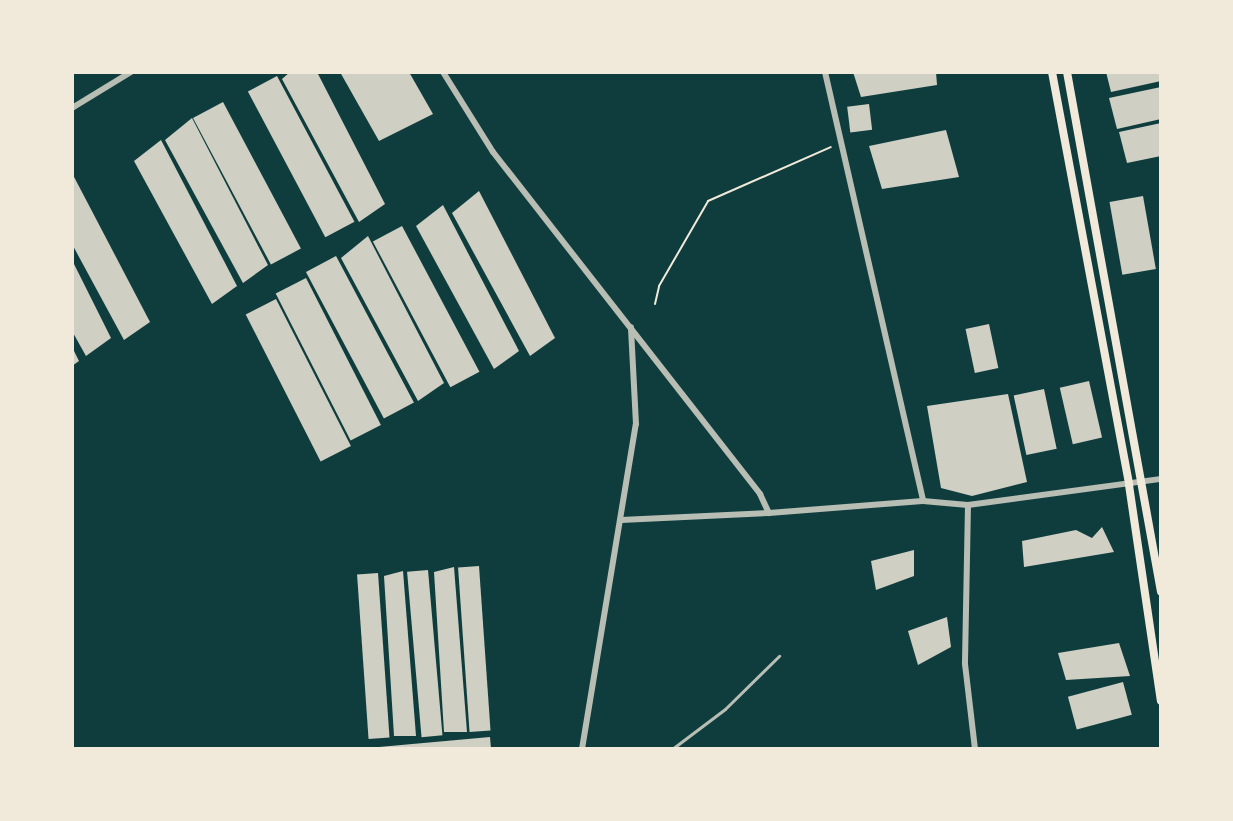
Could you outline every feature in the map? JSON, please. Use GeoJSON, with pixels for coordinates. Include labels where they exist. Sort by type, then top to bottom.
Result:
{"type":"FeatureCollection","features":[{"type":"Feature","properties":{"kind":"main road"},"geometry":{"type":"LineString","coordinates":[[1052,72],[1129,485],[1161,701]]}},
{"type":"Feature","properties":{"kind":"main road"},"geometry":{"type":"LineString","coordinates":[[1067,72],[1144,483],[1161,592]]}},
{"type":"Feature","properties":{"kind":"street"},"geometry":{"type":"LineString","coordinates":[[72,108],[131,72]]}},
{"type":"Feature","properties":{"kind":"street"},"geometry":{"type":"LineString","coordinates":[[443,72],[493,152],[760,494],[769,513]]}},
{"type":"Feature","properties":{"kind":"street"},"geometry":{"type":"LineString","coordinates":[[825,72],[923,501]]}},
{"type":"Feature","properties":{"kind":"street"},"geometry":{"type":"LineString","coordinates":[[582,749],[636,424],[631,327]]}},
{"type":"Feature","properties":{"kind":"street"},"geometry":{"type":"LineString","coordinates":[[621,520],[923,501],[968,505],[1161,479]]}},
{"type":"Feature","properties":{"kind":"street"},"geometry":{"type":"LineString","coordinates":[[968,505],[965,664],[975,749]]}},
{"type":"Feature","properties":{"kind":"lane"},"geometry":{"type":"LineString","coordinates":[[672,749],[725,709],[779,656]]}},
{"type":"Feature","properties":{"kind":"path"},"geometry":{"type":"LineString","coordinates":[[655,304],[659,286],[708,201],[840,143]]}},
{"type":"Feature","properties":{"kind":"building"},"geometry":{"type":"Polygon","coordinates":[[[290,72],[317,72],[385,204],[359,222],[282,79],[290,72]]]}},
{"type":"Feature","properties":{"kind":"building"},"geometry":{"type":"Polygon","coordinates":[[[340,72],[409,72],[433,114],[379,141],[340,72]]]}},
{"type":"Feature","properties":{"kind":"building"},"geometry":{"type":"Polygon","coordinates":[[[853,72],[936,72],[937,85],[861,97],[853,72]]]}},
{"type":"Feature","properties":{"kind":"building"},"geometry":{"type":"Polygon","coordinates":[[[1106,72],[1161,72],[1161,81],[1111,92],[1106,72]]]}},
{"type":"Feature","properties":{"kind":"building"},"geometry":{"type":"Polygon","coordinates":[[[277,76],[354,222],[325,237],[248,91],[277,76]]]}},
{"type":"Feature","properties":{"kind":"building"},"geometry":{"type":"Polygon","coordinates":[[[1161,87],[1161,119],[1117,129],[1109,98],[1161,87]]]}},
{"type":"Feature","properties":{"kind":"building"},"geometry":{"type":"Polygon","coordinates":[[[223,102],[301,249],[271,265],[193,118],[223,102]]]}},
{"type":"Feature","properties":{"kind":"building"},"geometry":{"type":"Polygon","coordinates":[[[869,104],[872,130],[850,132],[847,107],[869,104]]]}},
{"type":"Feature","properties":{"kind":"building"},"geometry":{"type":"Polygon","coordinates":[[[192,118],[268,265],[243,283],[165,140],[192,118]]]}},
{"type":"Feature","properties":{"kind":"building"},"geometry":{"type":"Polygon","coordinates":[[[1161,123],[1161,156],[1127,163],[1119,132],[1161,123]]]}},
{"type":"Feature","properties":{"kind":"building"},"geometry":{"type":"Polygon","coordinates":[[[946,130],[959,177],[882,189],[869,146],[946,130]]]}},
{"type":"Feature","properties":{"kind":"building"},"geometry":{"type":"Polygon","coordinates":[[[161,140],[237,286],[212,304],[134,161],[161,140]]]}},
{"type":"Feature","properties":{"kind":"building"},"geometry":{"type":"Polygon","coordinates":[[[72,173],[150,322],[124,340],[72,244],[72,173]]]}},
{"type":"Feature","properties":{"kind":"building"},"geometry":{"type":"Polygon","coordinates":[[[479,191],[555,338],[530,356],[452,213],[479,191]]]}},
{"type":"Feature","properties":{"kind":"building"},"geometry":{"type":"Polygon","coordinates":[[[1143,196],[1156,269],[1122,275],[1110,202],[1143,196]]]}},
{"type":"Feature","properties":{"kind":"building"},"geometry":{"type":"Polygon","coordinates":[[[443,205],[519,351],[494,369],[416,226],[443,205]]]}},
{"type":"Feature","properties":{"kind":"building"},"geometry":{"type":"Polygon","coordinates":[[[402,226],[479,372],[450,387],[373,241],[402,226]]]}},
{"type":"Feature","properties":{"kind":"building"},"geometry":{"type":"Polygon","coordinates":[[[368,236],[444,383],[418,401],[341,258],[368,236]]]}},
{"type":"Feature","properties":{"kind":"building"},"geometry":{"type":"Polygon","coordinates":[[[336,256],[414,403],[384,419],[306,272],[336,256]]]}},
{"type":"Feature","properties":{"kind":"building"},"geometry":{"type":"Polygon","coordinates":[[[72,260],[111,338],[86,356],[72,331],[72,260]]]}},
{"type":"Feature","properties":{"kind":"building"},"geometry":{"type":"Polygon","coordinates":[[[306,278],[381,425],[351,440],[276,293],[306,278]]]}},
{"type":"Feature","properties":{"kind":"building"},"geometry":{"type":"Polygon","coordinates":[[[276,299],[351,446],[321,461],[246,314],[276,299]]]}},
{"type":"Feature","properties":{"kind":"building"},"geometry":{"type":"Polygon","coordinates":[[[989,324],[998,368],[975,373],[966,329],[989,324]]]}},
{"type":"Feature","properties":{"kind":"building"},"geometry":{"type":"Polygon","coordinates":[[[72,347],[79,361],[72,366],[72,347]]]}},
{"type":"Feature","properties":{"kind":"building"},"geometry":{"type":"Polygon","coordinates":[[[1089,381],[1102,438],[1073,444],[1060,388],[1089,381]]]}},
{"type":"Feature","properties":{"kind":"building"},"geometry":{"type":"Polygon","coordinates":[[[1044,389],[1057,449],[1026,455],[1014,395],[1044,389]]]}},
{"type":"Feature","properties":{"kind":"building"},"geometry":{"type":"Polygon","coordinates":[[[1008,394],[1027,482],[972,496],[941,488],[927,406],[1008,394]]]}},
{"type":"Feature","properties":{"kind":"building"},"geometry":{"type":"Polygon","coordinates":[[[1102,527],[1114,552],[1024,567],[1022,541],[1076,530],[1092,538],[1102,527]]]}},
{"type":"Feature","properties":{"kind":"building"},"geometry":{"type":"Polygon","coordinates":[[[914,550],[914,576],[876,590],[871,561],[914,550]]]}},
{"type":"Feature","properties":{"kind":"building"},"geometry":{"type":"Polygon","coordinates":[[[479,566],[491,731],[470,732],[458,567],[479,566]]]}},
{"type":"Feature","properties":{"kind":"building"},"geometry":{"type":"Polygon","coordinates":[[[454,567],[467,732],[444,732],[434,572],[454,567]]]}},
{"type":"Feature","properties":{"kind":"building"},"geometry":{"type":"Polygon","coordinates":[[[428,570],[442,735],[422,737],[407,572],[428,570]]]}},
{"type":"Feature","properties":{"kind":"building"},"geometry":{"type":"Polygon","coordinates":[[[403,571],[416,736],[394,736],[384,576],[403,571]]]}},
{"type":"Feature","properties":{"kind":"building"},"geometry":{"type":"Polygon","coordinates":[[[378,573],[390,738],[369,739],[357,574],[378,573]]]}},
{"type":"Feature","properties":{"kind":"building"},"geometry":{"type":"Polygon","coordinates":[[[947,617],[951,647],[918,665],[908,631],[947,617]]]}},
{"type":"Feature","properties":{"kind":"building"},"geometry":{"type":"Polygon","coordinates":[[[1119,643],[1130,676],[1066,680],[1058,653],[1119,643]]]}},
{"type":"Feature","properties":{"kind":"building"},"geometry":{"type":"Polygon","coordinates":[[[1123,682],[1132,715],[1077,730],[1068,697],[1123,682]]]}},
{"type":"Feature","properties":{"kind":"building"},"geometry":{"type":"Polygon","coordinates":[[[490,737],[491,749],[379,749],[379,747],[490,737]]]}}]}
